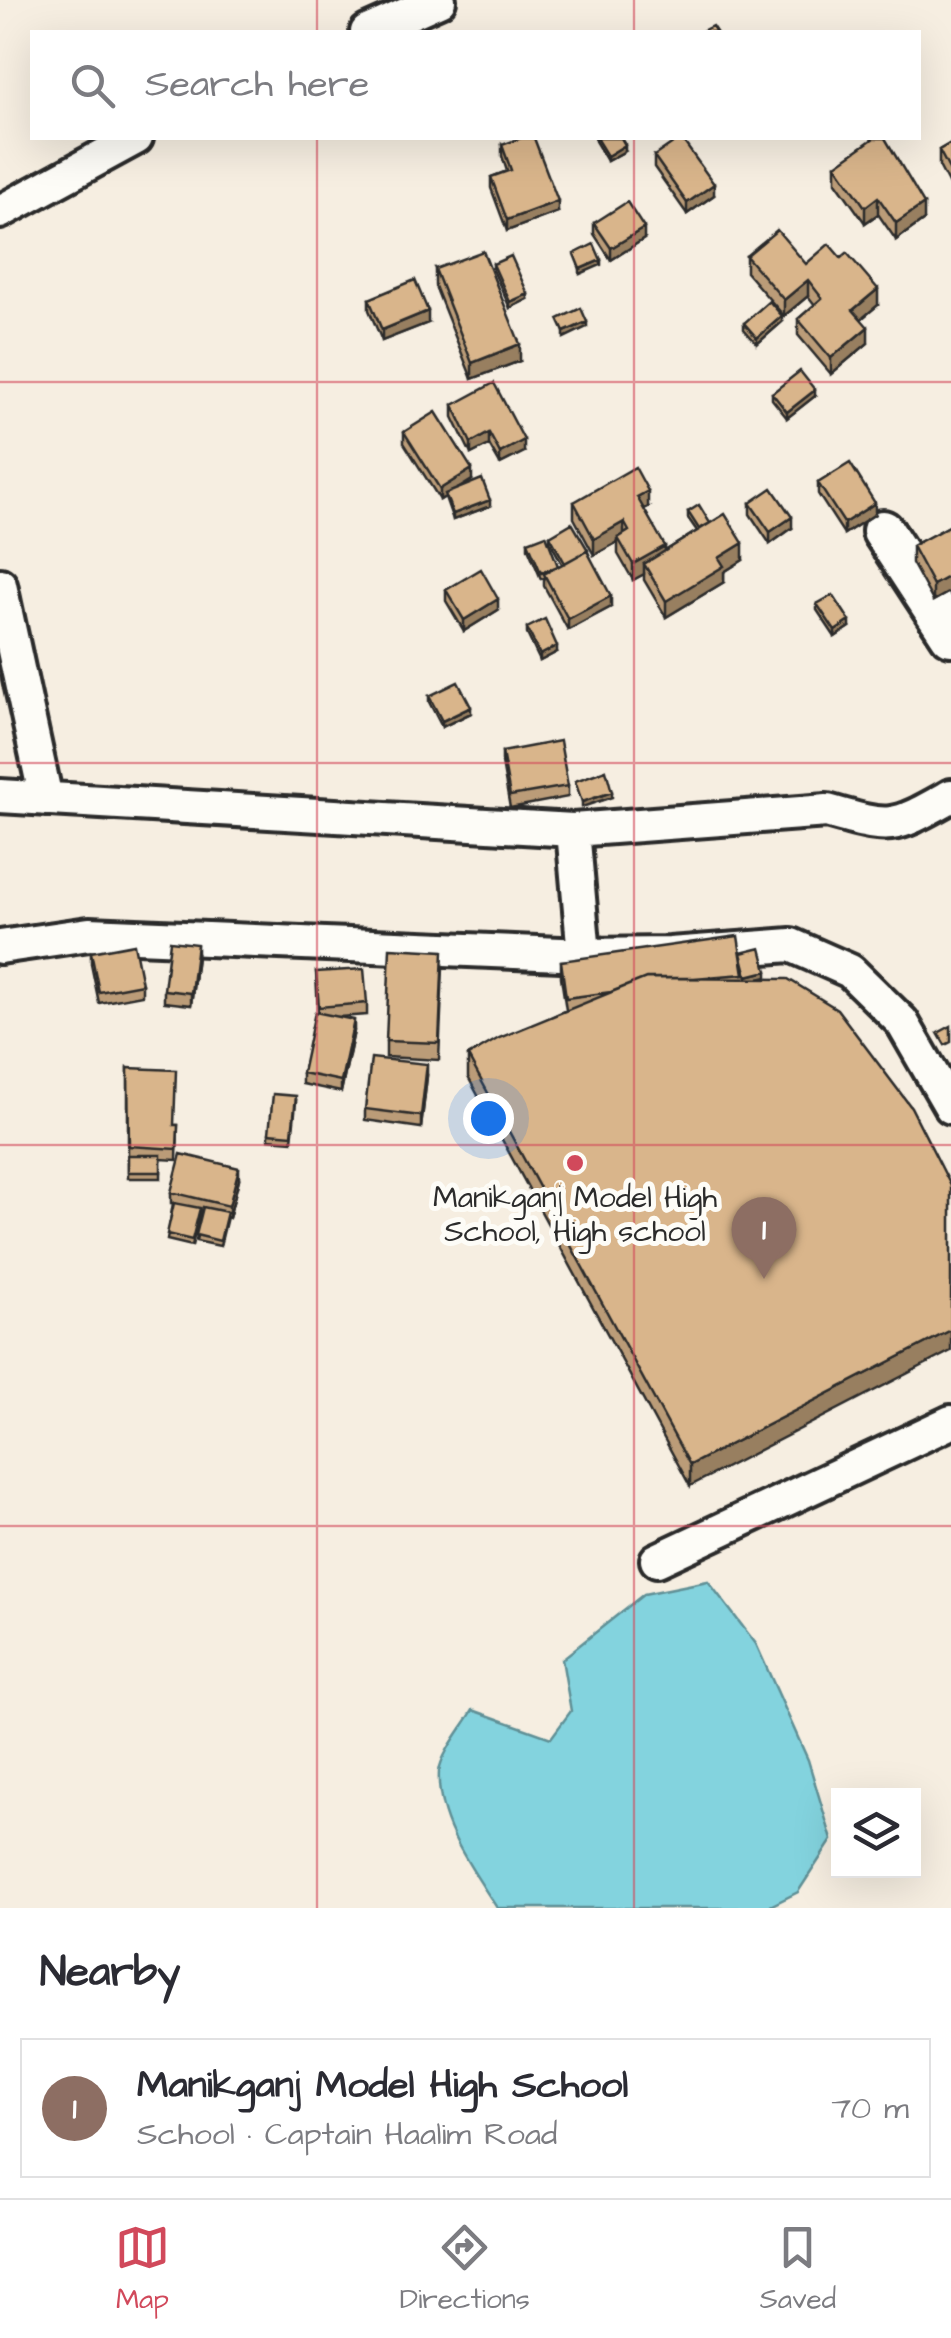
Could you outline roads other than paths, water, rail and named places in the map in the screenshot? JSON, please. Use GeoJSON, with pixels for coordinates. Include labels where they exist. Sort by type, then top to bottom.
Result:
{"type":"FeatureCollection","features":[{"type":"Feature","properties":{"kind":"street"},"geometry":{"type":"LineString","coordinates":[[372,30],[439,0]]}},
{"type":"Feature","properties":{"kind":"street"},"geometry":{"type":"LineString","coordinates":[[0,212],[132,140]]}},
{"type":"Feature","properties":{"kind":"street"},"geometry":{"type":"LineString","coordinates":[[883,531],[951,635]]}},
{"type":"Feature","properties":{"kind":"street"},"geometry":{"type":"LineString","coordinates":[[0,585],[46,800]]}},
{"type":"Feature","properties":{"kind":"street"},"geometry":{"type":"LineString","coordinates":[[0,796],[574,839],[826,811],[865,822],[899,825],[951,796]]}},
{"type":"Feature","properties":{"kind":"street"},"geometry":{"type":"LineString","coordinates":[[574,839],[583,944]]}},
{"type":"Feature","properties":{"kind":"street"},"geometry":{"type":"LineString","coordinates":[[0,947],[90,934],[583,944],[670,954],[790,945],[850,972],[902,1022],[951,1108]]}},
{"type":"Feature","properties":{"kind":"street"},"geometry":{"type":"LineString","coordinates":[[657,1560],[951,1422]]}},
{"type":"Feature","properties":{"kind":"water"},"geometry":{"type":"Polygon","coordinates":[[[708,1581],[756,1644],[808,1760],[831,1842],[798,1892],[766,1908],[497,1908],[449,1826],[440,1790],[439,1772],[444,1757],[473,1710],[551,1738],[571,1711],[562,1659],[644,1594],[708,1581]]]}},
{"type":"Feature","properties":{"kind":"place","name":"Manikganj Model High School, High school"},"geometry":{"type":"Point","coordinates":[575,1163]}},
{"type":"Feature","properties":{"kind":"place","name":"Manikganj Model High School"},"geometry":{"type":"Point","coordinates":[764,1279]}}]}
